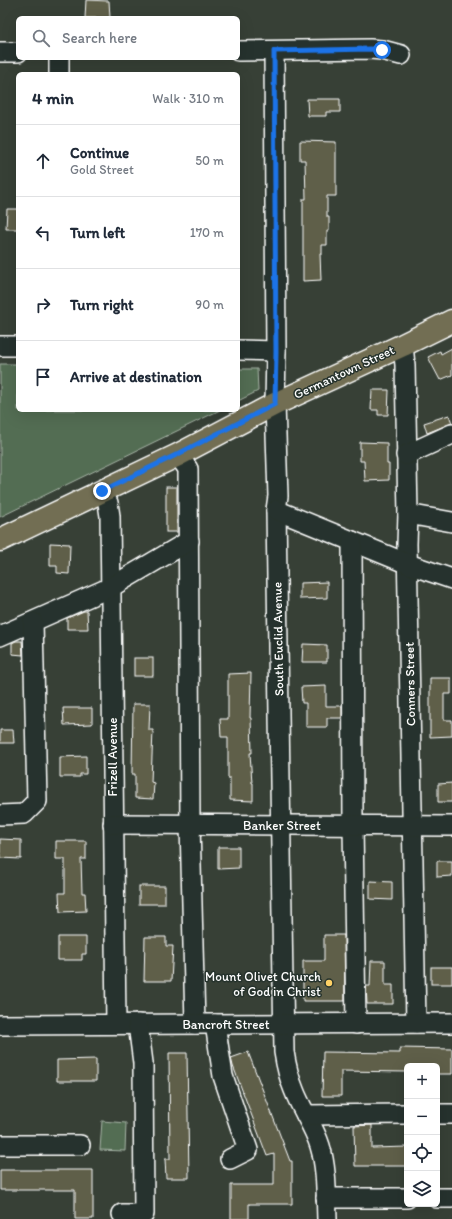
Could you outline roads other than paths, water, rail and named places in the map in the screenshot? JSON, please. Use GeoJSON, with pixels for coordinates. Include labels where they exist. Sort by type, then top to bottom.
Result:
{"type":"FeatureCollection","features":[{"type":"Feature","properties":{"kind":"main road","name":"Germantown Street"},"geometry":{"type":"LineString","coordinates":[[0,540],[178,454],[275,404],[404,345],[452,321]]}},
{"type":"Feature","properties":{"kind":"street"},"geometry":{"type":"LineString","coordinates":[[240,51],[370,49],[382,50],[401,55]]}},
{"type":"Feature","properties":{"kind":"street","name":"South Euclid Avenue"},"geometry":{"type":"LineString","coordinates":[[274,51],[275,404],[278,496],[276,510],[284,1052],[290,1078],[320,1148],[325,1173],[326,1219]]}},
{"type":"Feature","properties":{"kind":"street"},"geometry":{"type":"LineString","coordinates":[[0,52],[16,52]]}},
{"type":"Feature","properties":{"kind":"street"},"geometry":{"type":"LineString","coordinates":[[59,60],[59,72]]}},
{"type":"Feature","properties":{"kind":"street","name":"Conners Street"},"geometry":{"type":"LineString","coordinates":[[404,345],[416,1023]]}},
{"type":"Feature","properties":{"kind":"street"},"geometry":{"type":"LineString","coordinates":[[0,346],[16,346]]}},
{"type":"Feature","properties":{"kind":"street"},"geometry":{"type":"LineString","coordinates":[[240,350],[276,352]]}},
{"type":"Feature","properties":{"kind":"street"},"geometry":{"type":"LineString","coordinates":[[406,455],[452,434]]}},
{"type":"Feature","properties":{"kind":"street"},"geometry":{"type":"LineString","coordinates":[[178,454],[188,469],[190,824],[195,1024]]}},
{"type":"Feature","properties":{"kind":"street","name":"Frizell Avenue"},"geometry":{"type":"LineString","coordinates":[[102,491],[108,503],[110,516],[112,587],[116,1024]]}},
{"type":"Feature","properties":{"kind":"street"},"geometry":{"type":"LineString","coordinates":[[276,510],[408,564],[452,579]]}},
{"type":"Feature","properties":{"kind":"street"},"geometry":{"type":"LineString","coordinates":[[408,514],[452,522]]}},
{"type":"Feature","properties":{"kind":"street"},"geometry":{"type":"LineString","coordinates":[[0,636],[112,587],[189,541]]}},
{"type":"Feature","properties":{"kind":"street"},"geometry":{"type":"LineString","coordinates":[[352,541],[353,826],[356,1024]]}},
{"type":"Feature","properties":{"kind":"street"},"geometry":{"type":"LineString","coordinates":[[0,815],[24,814],[37,801],[33,622]]}},
{"type":"Feature","properties":{"kind":"street","name":"Banker Street"},"geometry":{"type":"LineString","coordinates":[[113,824],[452,826]]}},
{"type":"Feature","properties":{"kind":"street","name":"Bancroft Street"},"geometry":{"type":"LineString","coordinates":[[0,1025],[452,1023]]}},
{"type":"Feature","properties":{"kind":"street"},"geometry":{"type":"LineString","coordinates":[[122,1214],[144,1214],[143,1063],[138,1024]]}},
{"type":"Feature","properties":{"kind":"street"},"geometry":{"type":"LineString","coordinates":[[215,1024],[223,1076],[248,1150],[230,1159]]}},
{"type":"Feature","properties":{"kind":"street"},"geometry":{"type":"LineString","coordinates":[[306,1115],[404,1114]]}},
{"type":"Feature","properties":{"kind":"street"},"geometry":{"type":"LineString","coordinates":[[440,1114],[452,1114]]}},
{"type":"Feature","properties":{"kind":"street"},"geometry":{"type":"LineString","coordinates":[[0,1145],[80,1145]]}},
{"type":"Feature","properties":{"kind":"street"},"geometry":{"type":"LineString","coordinates":[[326,1198],[404,1198]]}},
{"type":"Feature","properties":{"kind":"street"},"geometry":{"type":"LineString","coordinates":[[440,1198],[452,1198]]}},
{"type":"Feature","properties":{"kind":"place","name":"Mount Olivet Church of God in Christ"},"geometry":{"type":"Point","coordinates":[329,983]}}]}
